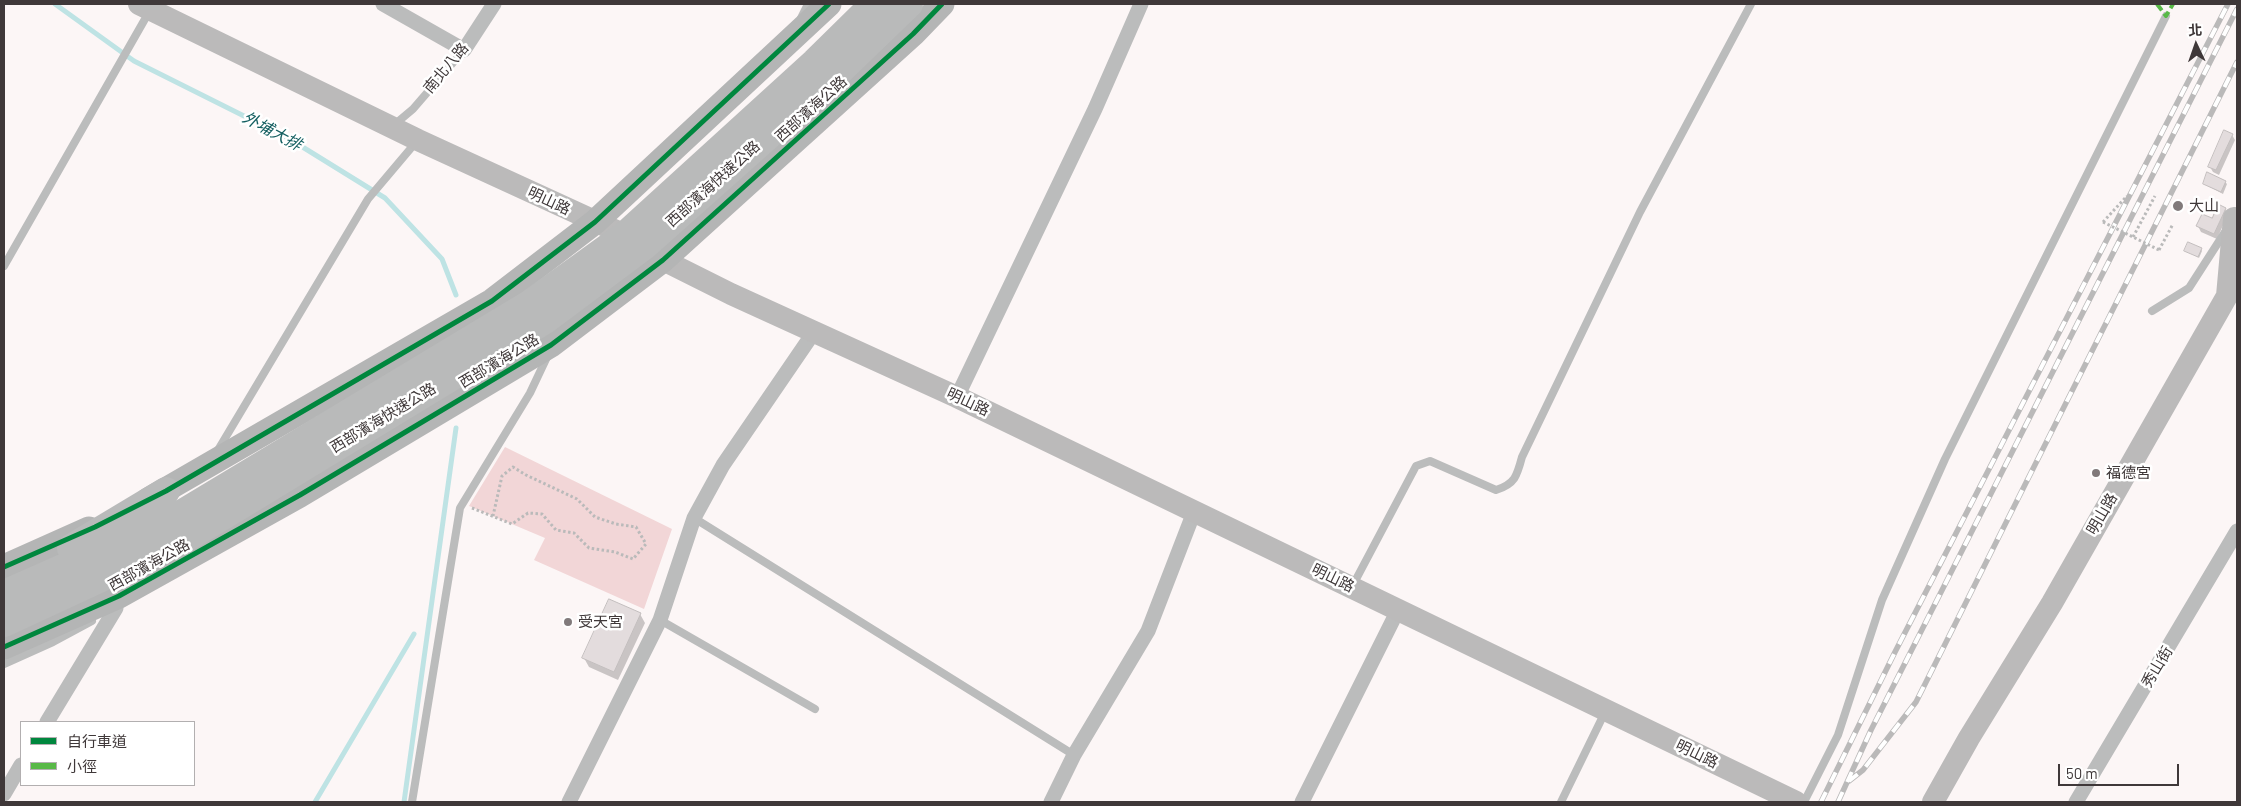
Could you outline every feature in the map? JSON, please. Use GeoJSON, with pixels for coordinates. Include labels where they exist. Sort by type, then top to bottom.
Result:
{"type":"FeatureCollection","features":[{"type":"Feature","properties":{"kind":"highway","name":"西部濱海快速公路"},"geometry":{"type":"LineString","coordinates":[[4,594],[171,520],[528,305],[644,247],[815,62],[874,4]]}},
{"type":"Feature","properties":{"kind":"highway","name":"西部濱海快速公路"},"geometry":{"type":"LineString","coordinates":[[4,624],[185,539],[545,320],[644,247],[824,86],[909,4]]}},
{"type":"Feature","properties":{"kind":"highway"},"geometry":{"type":"LineString","coordinates":[[4,589],[166,491]]}},
{"type":"Feature","properties":{"kind":"highway"},"geometry":{"type":"LineString","coordinates":[[4,624],[226,536]]}},
{"type":"Feature","properties":{"kind":"main road"},"geometry":{"type":"LineString","coordinates":[[8,560],[71,538],[166,491],[492,301],[595,222],[829,4]]}},
{"type":"Feature","properties":{"kind":"main road","name":"西部濱海公路"},"geometry":{"type":"LineString","coordinates":[[4,648],[119,596],[175,565],[300,495],[553,343],[644,247],[913,34],[942,4]]}},
{"type":"Feature","properties":{"kind":"street"},"geometry":{"type":"LineString","coordinates":[[383,4],[464,50]]}},
{"type":"Feature","properties":{"kind":"street","name":"南北八路"},"geometry":{"type":"LineString","coordinates":[[464,50],[494,4]]}},
{"type":"Feature","properties":{"kind":"street"},"geometry":{"type":"LineString","coordinates":[[957,397],[1095,109],[1142,4]]}},
{"type":"Feature","properties":{"kind":"street","name":"明山路"},"geometry":{"type":"LineString","coordinates":[[145,7],[418,140],[595,222],[814,332],[957,397],[1796,802]]}},
{"type":"Feature","properties":{"kind":"street","name":"明山路"},"geometry":{"type":"LineString","coordinates":[[1933,802],[1969,738],[2052,603],[2227,296],[2236,216]]}},
{"type":"Feature","properties":{"kind":"street"},"geometry":{"type":"LineString","coordinates":[[569,802],[660,620],[694,518],[723,465],[814,332]]}},
{"type":"Feature","properties":{"kind":"street"},"geometry":{"type":"LineString","coordinates":[[1050,802],[1074,754],[1148,631],[1194,512]]}},
{"type":"Feature","properties":{"kind":"street","name":"秀山街"},"geometry":{"type":"LineString","coordinates":[[2076,802],[2237,531]]}},
{"type":"Feature","properties":{"kind":"street"},"geometry":{"type":"LineString","coordinates":[[48,721],[116,608]]}},
{"type":"Feature","properties":{"kind":"street"},"geometry":{"type":"LineString","coordinates":[[1302,802],[1398,610]]}},
{"type":"Feature","properties":{"kind":"street"},"geometry":{"type":"LineString","coordinates":[[4,794],[20,767]]}},
{"type":"Feature","properties":{"kind":"lane"},"geometry":{"type":"LineString","coordinates":[[791,38],[808,4]]}},
{"type":"Feature","properties":{"kind":"lane"},"geometry":{"type":"LineString","coordinates":[[1352,587],[1416,466],[1430,461],[1496,490],[1509,486],[1517,474],[1522,457],[1640,212],[1750,4]]}},
{"type":"Feature","properties":{"kind":"lane"},"geometry":{"type":"LineString","coordinates":[[4,266],[129,48],[145,7]]}},
{"type":"Feature","properties":{"kind":"lane"},"geometry":{"type":"LineString","coordinates":[[1804,802],[1838,735],[1882,600],[1945,459],[2166,16]]}},
{"type":"Feature","properties":{"kind":"lane","name":"南北八路"},"geometry":{"type":"LineString","coordinates":[[392,127],[412,109],[464,50]]}},
{"type":"Feature","properties":{"kind":"lane"},"geometry":{"type":"LineString","coordinates":[[210,465],[368,199],[418,140]]}},
{"type":"Feature","properties":{"kind":"lane"},"geometry":{"type":"LineString","coordinates":[[2152,311],[2189,288],[2201,273],[2236,216]]}},
{"type":"Feature","properties":{"kind":"lane"},"geometry":{"type":"LineString","coordinates":[[412,802],[458,518],[463,504],[530,393],[553,343]]}},
{"type":"Feature","properties":{"kind":"lane"},"geometry":{"type":"LineString","coordinates":[[694,518],[1074,754]]}},
{"type":"Feature","properties":{"kind":"lane"},"geometry":{"type":"LineString","coordinates":[[4,664],[53,642],[116,608],[175,565]]}},
{"type":"Feature","properties":{"kind":"lane"},"geometry":{"type":"LineString","coordinates":[[660,620],[815,709]]}},
{"type":"Feature","properties":{"kind":"lane"},"geometry":{"type":"LineString","coordinates":[[1561,802],[1606,710]]}},
{"type":"Feature","properties":{"kind":"path"},"geometry":{"type":"LineString","coordinates":[[2127,196],[2103,222],[2159,250],[2173,224]]}},
{"type":"Feature","properties":{"kind":"path"},"geometry":{"type":"LineString","coordinates":[[2133,237],[2155,196]]}},
{"type":"Feature","properties":{"kind":"path"},"geometry":{"type":"LineString","coordinates":[[463,504],[512,524],[528,513],[542,514],[556,530],[574,533],[589,548],[615,552],[633,559],[646,544],[636,526],[616,524],[594,517],[577,499],[513,467],[502,476],[493,516]]}},
{"type":"Feature","properties":{"kind":"shaded area"},"geometry":{"type":"Polygon","coordinates":[[[505,447],[672,529],[644,609],[534,560],[545,538],[469,506],[505,447]]]}},
{"type":"Feature","properties":{"kind":"building"},"geometry":{"type":"Polygon","coordinates":[[[2224,130],[2233,134],[2216,170],[2208,167],[2224,130]]]}},
{"type":"Feature","properties":{"kind":"building"},"geometry":{"type":"Polygon","coordinates":[[[2207,172],[2226,181],[2221,192],[2203,184],[2207,172]]]}},
{"type":"Feature","properties":{"kind":"building"},"geometry":{"type":"Polygon","coordinates":[[[2218,204],[2226,208],[2214,234],[2196,226],[2202,214],[2212,218],[2218,204]]]}},
{"type":"Feature","properties":{"kind":"building"},"geometry":{"type":"Polygon","coordinates":[[[2188,242],[2202,248],[2198,257],[2184,251],[2188,242]]]}},
{"type":"Feature","properties":{"kind":"building"},"geometry":{"type":"Polygon","coordinates":[[[609,599],[641,613],[614,672],[582,658],[609,599]]]}},
{"type":"Feature","properties":{"kind":"waterway","name":"外埔大排"},"geometry":{"type":"LineString","coordinates":[[55,4],[134,61],[288,138],[385,198],[442,259],[456,295]]}},
{"type":"Feature","properties":{"kind":"waterway"},"geometry":{"type":"LineString","coordinates":[[404,802],[456,428]]}},
{"type":"Feature","properties":{"kind":"waterway"},"geometry":{"type":"LineString","coordinates":[[315,802],[414,634]]}},
{"type":"Feature","properties":{"kind":"railway"},"geometry":{"type":"LineString","coordinates":[[1821,802],[1895,652],[2228,4]]}},
{"type":"Feature","properties":{"kind":"railway"},"geometry":{"type":"LineString","coordinates":[[1838,802],[1871,730],[2237,9]]}},
{"type":"Feature","properties":{"kind":"railway"},"geometry":{"type":"LineString","coordinates":[[1849,781],[1863,770],[1916,702],[2237,62]]}},
{"type":"Feature","properties":{"kind":"marked path"},"geometry":{"type":"LineString","coordinates":[[2157,4],[2166,16],[2173,4]]}},
{"type":"Feature","properties":{"kind":"cycle path"},"geometry":{"type":"LineString","coordinates":[[4,567],[95,527],[166,491],[492,301],[595,222],[829,4]]}},
{"type":"Feature","properties":{"kind":"cycle path"},"geometry":{"type":"LineString","coordinates":[[4,647],[119,596],[300,495],[551,345],[663,260],[913,34],[942,4]]}},
{"type":"Feature","properties":{"kind":"place","name":"大山"},"geometry":{"type":"Point","coordinates":[2178,206]}},
{"type":"Feature","properties":{"kind":"place","name":"福德宮"},"geometry":{"type":"Point","coordinates":[2096,473]}},
{"type":"Feature","properties":{"kind":"place","name":"受天宮"},"geometry":{"type":"Point","coordinates":[568,622]}}]}
